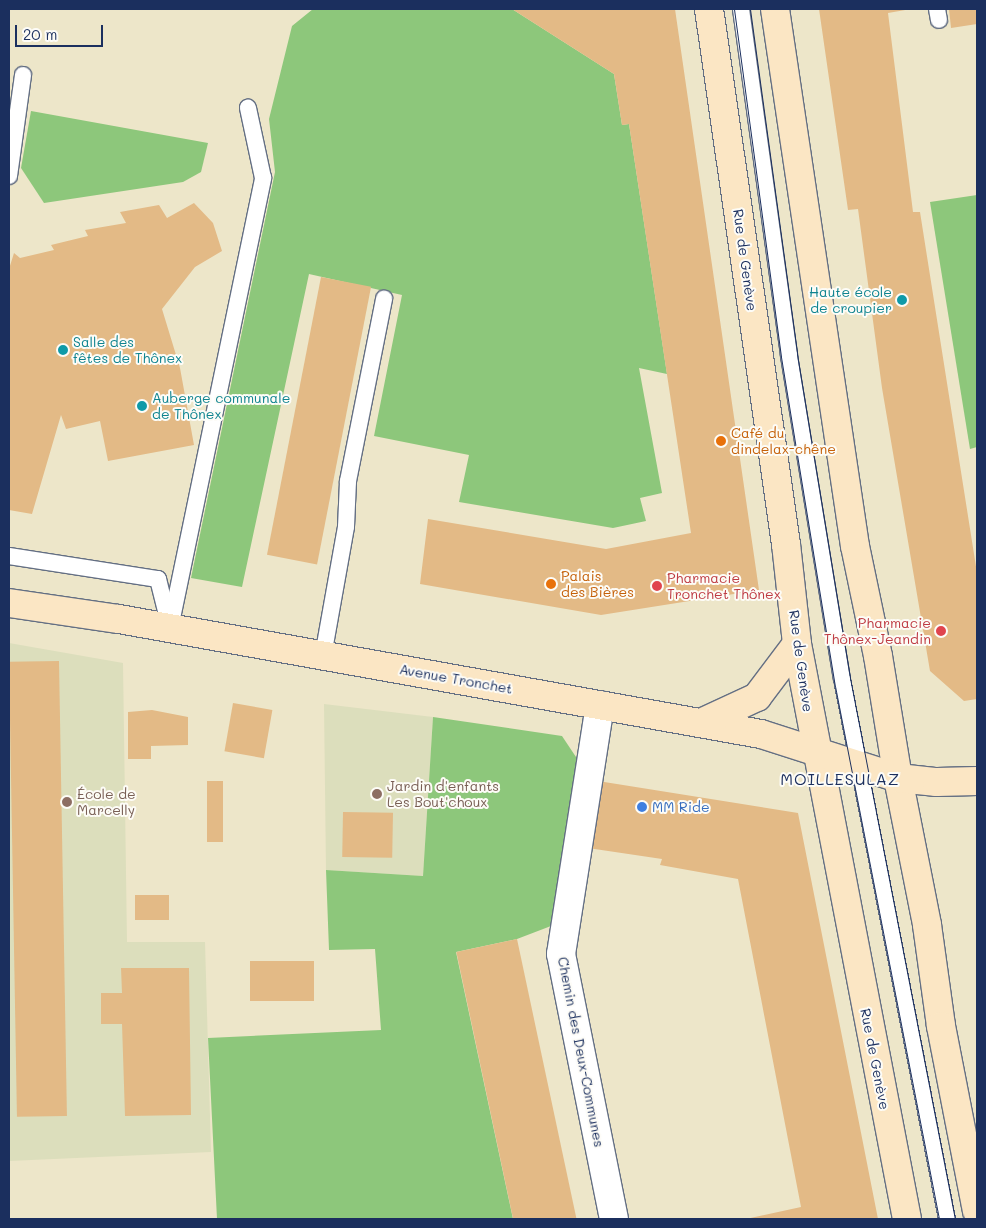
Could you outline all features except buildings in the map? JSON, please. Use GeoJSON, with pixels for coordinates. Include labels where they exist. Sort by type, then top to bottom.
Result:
{"type":"FeatureCollection","features":[{"type":"Feature","properties":{"kind":"main road","name":"Rue de Genève"},"geometry":{"type":"LineString","coordinates":[[709,9],[786,544],[797,644],[907,1219]]}},
{"type":"Feature","properties":{"kind":"main road"},"geometry":{"type":"LineString","coordinates":[[775,9],[829,390],[898,778],[928,925],[941,1026],[977,1211]]}},
{"type":"Feature","properties":{"kind":"main road","name":"Avenue Tronchet"},"geometry":{"type":"LineString","coordinates":[[9,603],[170,628],[776,737],[816,749],[857,766],[898,778],[938,782],[977,780]]}},
{"type":"Feature","properties":{"kind":"main road"},"geometry":{"type":"LineString","coordinates":[[701,723],[757,697],[797,644]]}},
{"type":"Feature","properties":{"kind":"street","name":"Chemin des Deux-Communes"},"geometry":{"type":"LineString","coordinates":[[600,705],[561,954],[614,1219]]}},
{"type":"Feature","properties":{"kind":"lane"},"geometry":{"type":"LineString","coordinates":[[741,9],[789,356],[857,766],[947,1219]]}},
{"type":"Feature","properties":{"kind":"lane"},"geometry":{"type":"LineString","coordinates":[[9,176],[23,75]]}},
{"type":"Feature","properties":{"kind":"lane"},"geometry":{"type":"LineString","coordinates":[[170,628],[263,178],[248,108]]}},
{"type":"Feature","properties":{"kind":"lane"},"geometry":{"type":"LineString","coordinates":[[323,656],[346,528],[348,481],[384,299]]}},
{"type":"Feature","properties":{"kind":"lane"},"geometry":{"type":"LineString","coordinates":[[9,556],[158,579],[170,628]]}},
{"type":"Feature","properties":{"kind":"shaded area","name":"École de Marcelly"},"geometry":{"type":"Polygon","coordinates":[[[9,643],[123,663],[127,942],[205,942],[211,1152],[9,1161],[9,643]]]}},
{"type":"Feature","properties":{"kind":"shaded area","name":"Jardin d'enfants Les Bout'choux"},"geometry":{"type":"Polygon","coordinates":[[[324,704],[433,717],[423,876],[326,870],[324,704]]]}},
{"type":"Feature","properties":{"kind":"green space"},"geometry":{"type":"Polygon","coordinates":[[[313,9],[512,9],[614,74],[622,125],[629,124],[667,374],[639,368],[662,493],[640,498],[646,521],[613,528],[459,502],[469,455],[374,436],[402,295],[309,274],[242,587],[191,578],[275,172],[269,119],[292,26],[313,9]]]}},
{"type":"Feature","properties":{"kind":"green space"},"geometry":{"type":"Polygon","coordinates":[[[31,111],[208,143],[201,172],[183,182],[44,203],[21,168],[31,111]]]}},
{"type":"Feature","properties":{"kind":"green space"},"geometry":{"type":"Polygon","coordinates":[[[977,195],[977,447],[970,449],[930,202],[977,195]]]}},
{"type":"Feature","properties":{"kind":"green space"},"geometry":{"type":"Polygon","coordinates":[[[433,717],[562,736],[578,760],[551,926],[517,939],[456,952],[513,1219],[217,1219],[208,1038],[381,1030],[375,949],[329,950],[326,870],[423,876],[433,717]]]}},
{"type":"Feature","properties":{"kind":"tram line"},"geometry":{"type":"LineString","coordinates":[[734,9],[781,357],[835,686],[939,1219]]}},
{"type":"Feature","properties":{"kind":"tram line"},"geometry":{"type":"LineString","coordinates":[[750,9],[797,354],[850,678],[955,1219]]}},
{"type":"Feature","properties":{"kind":"place","name":"Haute école de croupier"},"geometry":{"type":"Point","coordinates":[902,300]}},
{"type":"Feature","properties":{"kind":"place","name":"Salle des fêtes de Thônex"},"geometry":{"type":"Point","coordinates":[63,350]}},
{"type":"Feature","properties":{"kind":"place","name":"Auberge communale de Thônex"},"geometry":{"type":"Point","coordinates":[142,406]}},
{"type":"Feature","properties":{"kind":"place","name":"Café du dindelax-chêne"},"geometry":{"type":"Point","coordinates":[721,441]}},
{"type":"Feature","properties":{"kind":"place","name":"Palais des Bières"},"geometry":{"type":"Point","coordinates":[551,584]}},
{"type":"Feature","properties":{"kind":"place","name":"Pharmacie Tronchet Thônex"},"geometry":{"type":"Point","coordinates":[657,586]}},
{"type":"Feature","properties":{"kind":"place","name":"Pharmacie Thônex-Jeandin"},"geometry":{"type":"Point","coordinates":[941,631]}},
{"type":"Feature","properties":{"kind":"place","name":"Jardin d'enfants Les Bout'choux"},"geometry":{"type":"Point","coordinates":[377,794]}},
{"type":"Feature","properties":{"kind":"place","name":"École de Marcelly"},"geometry":{"type":"Point","coordinates":[67,802]}},
{"type":"Feature","properties":{"kind":"place","name":"MM Ride"},"geometry":{"type":"Point","coordinates":[642,807]}},
{"type":"Feature","properties":{"kind":"district","name":"MOILLESULAZ"},"geometry":{"type":"Point","coordinates":[840,779]}}]}
